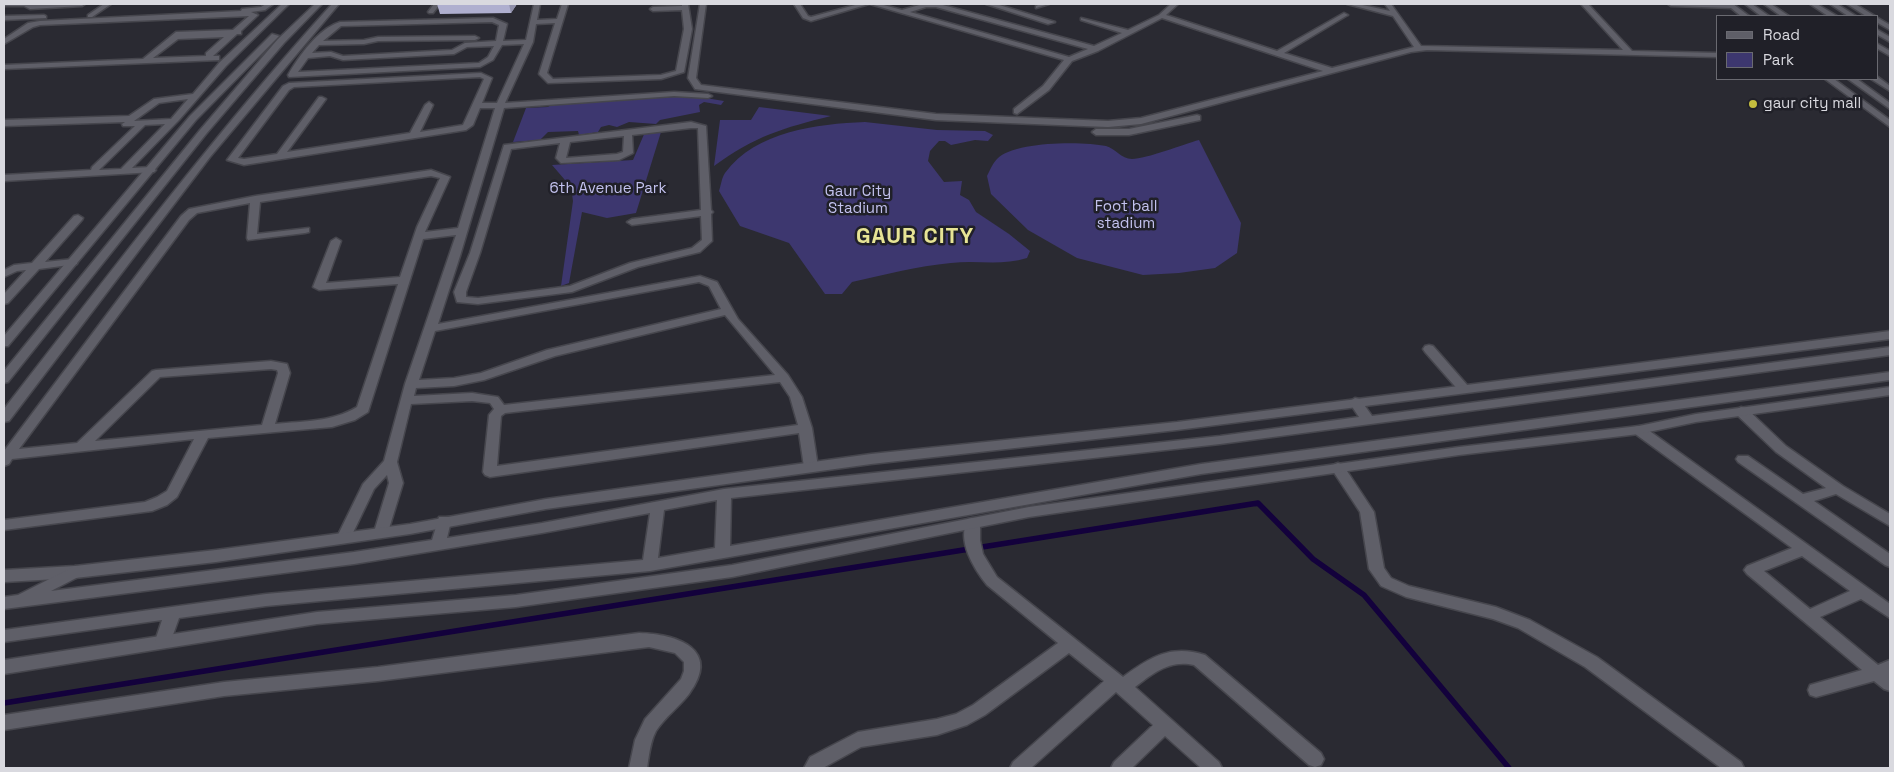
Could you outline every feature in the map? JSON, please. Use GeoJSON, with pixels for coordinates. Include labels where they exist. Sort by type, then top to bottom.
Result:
{"type":"FeatureCollection","features":[{"type":"Feature","properties":{"kind":"street"},"geometry":{"type":"LineString","coordinates":[[4,4],[26,4],[30,8],[82,4]]}},
{"type":"Feature","properties":{"kind":"street"},"geometry":{"type":"LineString","coordinates":[[90,16],[108,4]]}},
{"type":"Feature","properties":{"kind":"street"},"geometry":{"type":"LineString","coordinates":[[4,18],[256,10],[270,4]]}},
{"type":"Feature","properties":{"kind":"street"},"geometry":{"type":"LineString","coordinates":[[125,170],[231,57],[286,4]]}},
{"type":"Feature","properties":{"kind":"street"},"geometry":{"type":"LineString","coordinates":[[4,343],[153,168],[193,118],[308,4]]}},
{"type":"Feature","properties":{"kind":"street"},"geometry":{"type":"LineString","coordinates":[[4,379],[203,132],[281,41],[319,4]]}},
{"type":"Feature","properties":{"kind":"street"},"geometry":{"type":"LineString","coordinates":[[4,418],[222,136],[286,58],[336,4]]}},
{"type":"Feature","properties":{"kind":"street"},"geometry":{"type":"LineString","coordinates":[[431,12],[437,4]]}},
{"type":"Feature","properties":{"kind":"street"},"geometry":{"type":"LineString","coordinates":[[344,537],[368,487],[390,462],[406,400],[465,221],[501,103],[530,39],[537,4]]}},
{"type":"Feature","properties":{"kind":"street"},"geometry":{"type":"LineString","coordinates":[[566,4],[543,74],[550,81],[671,76],[680,72],[688,29],[686,6],[653,9]]}},
{"type":"Feature","properties":{"kind":"street"},"geometry":{"type":"LineString","coordinates":[[703,4],[692,78],[698,87],[936,117],[1108,124],[1128,123],[1419,49],[1442,47],[1716,55]]}},
{"type":"Feature","properties":{"kind":"street"},"geometry":{"type":"LineString","coordinates":[[798,4],[802,14],[811,19],[866,4]]}},
{"type":"Feature","properties":{"kind":"street"},"geometry":{"type":"LineString","coordinates":[[873,4],[1069,59]]}},
{"type":"Feature","properties":{"kind":"street"},"geometry":{"type":"LineString","coordinates":[[902,12],[932,4],[1096,48]]}},
{"type":"Feature","properties":{"kind":"street"},"geometry":{"type":"LineString","coordinates":[[941,24],[989,4],[1051,22]]}},
{"type":"Feature","properties":{"kind":"street"},"geometry":{"type":"LineString","coordinates":[[1038,7],[1046,4]]}},
{"type":"Feature","properties":{"kind":"street"},"geometry":{"type":"LineString","coordinates":[[1017,111],[1046,88],[1069,59],[1161,16],[1175,4]]}},
{"type":"Feature","properties":{"kind":"street"},"geometry":{"type":"LineString","coordinates":[[1350,4],[1396,15]]}},
{"type":"Feature","properties":{"kind":"street"},"geometry":{"type":"LineString","coordinates":[[1388,4],[1419,49]]}},
{"type":"Feature","properties":{"kind":"street"},"geometry":{"type":"LineString","coordinates":[[1584,4],[1629,52]]}},
{"type":"Feature","properties":{"kind":"street"},"geometry":{"type":"LineString","coordinates":[[1670,4],[1730,5],[1745,15]]}},
{"type":"Feature","properties":{"kind":"street"},"geometry":{"type":"LineString","coordinates":[[1748,4],[1764,15]]}},
{"type":"Feature","properties":{"kind":"street"},"geometry":{"type":"LineString","coordinates":[[1767,4],[1784,15]]}},
{"type":"Feature","properties":{"kind":"street"},"geometry":{"type":"LineString","coordinates":[[1814,4],[1830,15]]}},
{"type":"Feature","properties":{"kind":"street"},"geometry":{"type":"LineString","coordinates":[[1833,4],[1850,15]]}},
{"type":"Feature","properties":{"kind":"street"},"geometry":{"type":"LineString","coordinates":[[1850,4],[1869,15]]}},
{"type":"Feature","properties":{"kind":"street"},"geometry":{"type":"LineString","coordinates":[[4,42],[31,25],[40,23],[248,13],[254,15],[209,55]]}},
{"type":"Feature","properties":{"kind":"street"},"geometry":{"type":"LineString","coordinates":[[1278,53],[1344,15]]}},
{"type":"Feature","properties":{"kind":"street"},"geometry":{"type":"LineString","coordinates":[[1161,16],[1333,71]]}},
{"type":"Feature","properties":{"kind":"street"},"geometry":{"type":"LineString","coordinates":[[1083,19],[1128,32]]}},
{"type":"Feature","properties":{"kind":"street"},"geometry":{"type":"LineString","coordinates":[[494,20],[503,24],[500,41],[491,60],[480,65],[292,76],[306,56],[335,26],[348,23],[385,22],[494,20]]}},
{"type":"Feature","properties":{"kind":"street"},"geometry":{"type":"LineString","coordinates":[[1879,21],[1890,28]]}},
{"type":"Feature","properties":{"kind":"street"},"geometry":{"type":"LineString","coordinates":[[364,42],[385,22]]}},
{"type":"Feature","properties":{"kind":"street"},"geometry":{"type":"LineString","coordinates":[[533,24],[559,22]]}},
{"type":"Feature","properties":{"kind":"street"},"geometry":{"type":"LineString","coordinates":[[4,23],[24,23],[4,37]]}},
{"type":"Feature","properties":{"kind":"street"},"geometry":{"type":"LineString","coordinates":[[145,61],[176,37],[259,29]]}},
{"type":"Feature","properties":{"kind":"street"},"geometry":{"type":"LineString","coordinates":[[1879,33],[1890,40]]}},
{"type":"Feature","properties":{"kind":"street"},"geometry":{"type":"LineString","coordinates":[[318,44],[364,42],[387,38],[500,41]]}},
{"type":"Feature","properties":{"kind":"street"},"geometry":{"type":"LineString","coordinates":[[306,56],[332,54],[338,58],[343,58],[454,52],[465,45],[530,39]]}},
{"type":"Feature","properties":{"kind":"street"},"geometry":{"type":"LineString","coordinates":[[1879,47],[1890,54]]}},
{"type":"Feature","properties":{"kind":"street"},"geometry":{"type":"LineString","coordinates":[[4,67],[231,57]]}},
{"type":"Feature","properties":{"kind":"street"},"geometry":{"type":"LineString","coordinates":[[481,75],[488,78],[469,125],[466,127],[280,156],[244,162],[232,160],[286,88],[292,85],[481,75]]}},
{"type":"Feature","properties":{"kind":"street"},"geometry":{"type":"LineString","coordinates":[[1831,80],[1890,124]]}},
{"type":"Feature","properties":{"kind":"street"},"geometry":{"type":"LineString","coordinates":[[1853,80],[1890,107]]}},
{"type":"Feature","properties":{"kind":"street"},"geometry":{"type":"LineString","coordinates":[[1876,80],[1890,89]]}},
{"type":"Feature","properties":{"kind":"street"},"geometry":{"type":"LineString","coordinates":[[478,103],[692,94],[919,124],[1120,133],[1197,118]]}},
{"type":"Feature","properties":{"kind":"street"},"geometry":{"type":"LineString","coordinates":[[4,124],[131,119],[157,101],[195,96]]}},
{"type":"Feature","properties":{"kind":"street"},"geometry":{"type":"LineString","coordinates":[[280,156],[322,99]]}},
{"type":"Feature","properties":{"kind":"street"},"geometry":{"type":"LineString","coordinates":[[413,136],[429,105]]}},
{"type":"Feature","properties":{"kind":"street"},"geometry":{"type":"LineString","coordinates":[[4,131],[173,121]]}},
{"type":"Feature","properties":{"kind":"street"},"geometry":{"type":"LineString","coordinates":[[92,171],[142,124]]}},
{"type":"Feature","properties":{"kind":"street"},"geometry":{"type":"LineString","coordinates":[[691,124],[702,126],[708,212],[707,241],[696,250],[641,263],[572,289],[478,301],[462,300],[460,292],[475,253],[504,149],[512,146],[566,139],[691,124]]}},
{"type":"Feature","properties":{"kind":"street"},"geometry":{"type":"LineString","coordinates":[[566,139],[561,158],[564,161],[619,157],[628,153],[628,132]]}},
{"type":"Feature","properties":{"kind":"street"},"geometry":{"type":"LineString","coordinates":[[4,178],[153,168]]}},
{"type":"Feature","properties":{"kind":"street"},"geometry":{"type":"LineString","coordinates":[[416,174],[439,174],[445,177],[421,232],[363,409],[350,417],[332,424],[202,434],[81,447],[6,458],[185,218],[193,211],[208,206],[416,174]]}},
{"type":"Feature","properties":{"kind":"street"},"geometry":{"type":"LineString","coordinates":[[255,199],[252,238],[305,230]]}},
{"type":"Feature","properties":{"kind":"street"},"geometry":{"type":"LineString","coordinates":[[632,222],[708,212]]}},
{"type":"Feature","properties":{"kind":"street"},"geometry":{"type":"LineString","coordinates":[[421,232],[486,214]]}},
{"type":"Feature","properties":{"kind":"street"},"geometry":{"type":"LineString","coordinates":[[4,301],[78,218]]}},
{"type":"Feature","properties":{"kind":"street"},"geometry":{"type":"LineString","coordinates":[[336,241],[319,287],[405,280]]}},
{"type":"Feature","properties":{"kind":"street"},"geometry":{"type":"LineString","coordinates":[[4,274],[14,268],[73,262]]}},
{"type":"Feature","properties":{"kind":"street"},"geometry":{"type":"LineString","coordinates":[[429,329],[700,279],[708,280],[713,284],[741,331],[784,378],[799,404],[805,428],[810,468]]}},
{"type":"Feature","properties":{"kind":"street"},"geometry":{"type":"LineString","coordinates":[[411,384],[454,382],[481,377],[560,350],[728,311]]}},
{"type":"Feature","properties":{"kind":"street"},"geometry":{"type":"LineString","coordinates":[[4,576],[75,572],[344,537],[546,504],[871,459],[1177,426],[1890,335]]}},
{"type":"Feature","properties":{"kind":"street"},"geometry":{"type":"LineString","coordinates":[[1429,349],[1464,389]]}},
{"type":"Feature","properties":{"kind":"street"},"geometry":{"type":"LineString","coordinates":[[10,602],[354,558],[542,528],[724,494],[1184,445],[1890,351]]}},
{"type":"Feature","properties":{"kind":"street"},"geometry":{"type":"LineString","coordinates":[[81,447],[156,374],[271,365],[283,367],[284,373],[267,429]]}},
{"type":"Feature","properties":{"kind":"street"},"geometry":{"type":"LineString","coordinates":[[4,636],[266,600],[650,565],[1201,469],[1890,376]]}},
{"type":"Feature","properties":{"kind":"street"},"geometry":{"type":"LineString","coordinates":[[472,396],[481,377]]}},
{"type":"Feature","properties":{"kind":"street"},"geometry":{"type":"LineString","coordinates":[[784,378],[501,409],[495,415],[490,472],[805,428]]}},
{"type":"Feature","properties":{"kind":"street"},"geometry":{"type":"LineString","coordinates":[[4,667],[317,618],[516,601],[732,571],[1029,512],[1459,450],[1639,430],[1740,412],[1890,391]]}},
{"type":"Feature","properties":{"kind":"street"},"geometry":{"type":"LineString","coordinates":[[406,400],[472,396],[494,400],[501,409]]}},
{"type":"Feature","properties":{"kind":"street"},"geometry":{"type":"LineString","coordinates":[[1355,402],[1368,420]]}},
{"type":"Feature","properties":{"kind":"street"},"geometry":{"type":"LineString","coordinates":[[1740,412],[1781,449],[1838,489],[1890,521]]}},
{"type":"Feature","properties":{"kind":"street"},"geometry":{"type":"LineString","coordinates":[[1639,430],[1890,612]]}},
{"type":"Feature","properties":{"kind":"street"},"geometry":{"type":"LineString","coordinates":[[4,525],[147,507],[162,501],[172,494],[202,434]]}},
{"type":"Feature","properties":{"kind":"street"},"geometry":{"type":"LineString","coordinates":[[1743,459],[1890,561]]}},
{"type":"Feature","properties":{"kind":"street"},"geometry":{"type":"LineString","coordinates":[[381,532],[396,483],[390,462]]}},
{"type":"Feature","properties":{"kind":"street"},"geometry":{"type":"LineString","coordinates":[[1338,468],[1367,512],[1377,569],[1386,582],[1406,591],[1496,613],[1524,624],[1560,643],[1590,662],[1735,768]]}},
{"type":"Feature","properties":{"kind":"street"},"geometry":{"type":"LineString","coordinates":[[1803,499],[1838,489]]}},
{"type":"Feature","properties":{"kind":"street"},"geometry":{"type":"LineString","coordinates":[[722,553],[724,494]]}},
{"type":"Feature","properties":{"kind":"street"},"geometry":{"type":"LineString","coordinates":[[650,565],[658,505]]}},
{"type":"Feature","properties":{"kind":"street"},"geometry":{"type":"LineString","coordinates":[[438,545],[444,521]]}},
{"type":"Feature","properties":{"kind":"street"},"geometry":{"type":"LineString","coordinates":[[973,523],[971,541],[982,568],[992,581],[1119,684],[1213,768]]}},
{"type":"Feature","properties":{"kind":"street"},"geometry":{"type":"LineString","coordinates":[[1805,549],[1752,570],[1808,616],[1883,670],[1890,684]]}},
{"type":"Feature","properties":{"kind":"street"},"geometry":{"type":"LineString","coordinates":[[10,602],[75,572]]}},
{"type":"Feature","properties":{"kind":"street"},"geometry":{"type":"LineString","coordinates":[[1808,616],[1863,592]]}},
{"type":"Feature","properties":{"kind":"street"},"geometry":{"type":"LineString","coordinates":[[163,641],[173,613]]}},
{"type":"Feature","properties":{"kind":"street"},"geometry":{"type":"LineString","coordinates":[[4,723],[224,689],[378,674],[639,640],[672,642],[686,651],[691,658],[693,670],[686,686],[660,712],[641,742],[638,768]]}},
{"type":"Feature","properties":{"kind":"street"},"geometry":{"type":"LineString","coordinates":[[813,768],[816,763],[858,740],[937,727],[961,720],[979,710],[1069,644]]}},
{"type":"Feature","properties":{"kind":"street"},"geometry":{"type":"LineString","coordinates":[[1018,768],[1119,684],[1174,655],[1187,655],[1199,660],[1315,758]]}},
{"type":"Feature","properties":{"kind":"street"},"geometry":{"type":"LineString","coordinates":[[1816,690],[1883,670]]}},
{"type":"Feature","properties":{"kind":"street"},"geometry":{"type":"LineString","coordinates":[[1120,768],[1164,726]]}},
{"type":"Feature","properties":{"kind":"green space"},"geometry":{"type":"Polygon","coordinates":[[[693,96],[724,101],[721,105],[704,102],[699,105],[700,112],[660,120],[656,124],[629,122],[617,127],[609,125],[601,127],[598,132],[579,135],[578,131],[548,132],[540,140],[513,142],[526,108],[548,107],[554,103],[693,96]]]}},
{"type":"Feature","properties":{"kind":"green space"},"geometry":{"type":"Polygon","coordinates":[[[759,107],[831,116],[770,134],[743,147],[714,166],[720,120],[751,120],[759,107]]]}},
{"type":"Feature","properties":{"kind":"green space","name":"Gaur City Stadium"},"geometry":{"type":"Polygon","coordinates":[[[865,122],[937,130],[985,131],[993,135],[988,141],[975,140],[951,145],[945,141],[939,141],[930,151],[928,161],[944,182],[962,181],[960,195],[969,200],[976,212],[1030,251],[1027,258],[1008,262],[961,262],[926,266],[852,282],[842,294],[825,294],[789,243],[740,226],[719,191],[724,175],[738,159],[770,139],[789,132],[827,125],[865,122]]]}},
{"type":"Feature","properties":{"kind":"green space","name":"6th Avenue Park"},"geometry":{"type":"Polygon","coordinates":[[[645,132],[661,132],[636,213],[607,218],[582,212],[569,283],[561,286],[573,201],[571,187],[552,165],[633,160],[645,132]]]}},
{"type":"Feature","properties":{"kind":"green space","name":"Foot ball stadium"},"geometry":{"type":"Polygon","coordinates":[[[1199,140],[1241,223],[1237,253],[1215,268],[1143,275],[1077,258],[1028,230],[991,194],[987,176],[997,159],[1005,153],[1032,146],[1066,143],[1095,144],[1109,147],[1128,159],[1132,159],[1199,140]]]}},
{"type":"Feature","properties":{"kind":"waterway"},"geometry":{"type":"LineString","coordinates":[[4,703],[1259,504]]}},
{"type":"Feature","properties":{"kind":"waterway"},"geometry":{"type":"LineString","coordinates":[[1259,504],[1313,559],[1364,595],[1509,768]]}},
{"type":"Feature","properties":{"kind":"place","name":"gaur city mall"},"geometry":{"type":"Point","coordinates":[1753,104]}},
{"type":"Feature","properties":{"kind":"district","name":"GAUR CITY"},"geometry":{"type":"Point","coordinates":[915,237]}}]}
